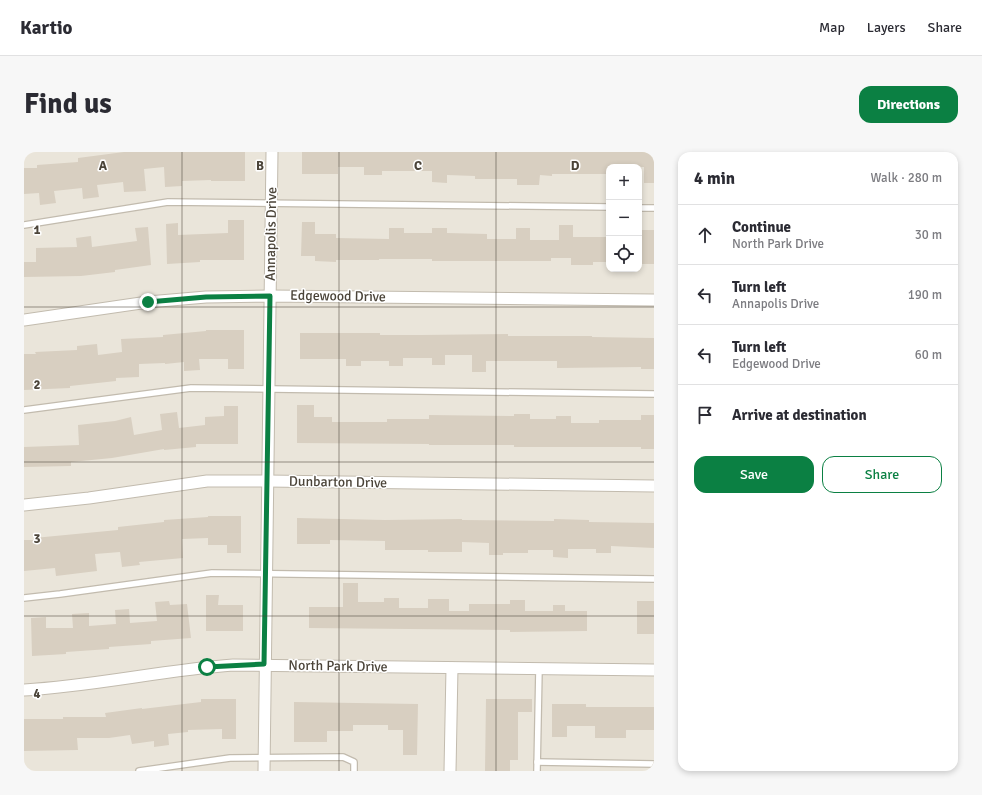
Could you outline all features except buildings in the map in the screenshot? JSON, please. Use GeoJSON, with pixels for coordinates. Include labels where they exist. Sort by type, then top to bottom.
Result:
{"type":"FeatureCollection","features":[{"type":"Feature","properties":{"kind":"street","name":"Annapolis Drive"},"geometry":{"type":"LineString","coordinates":[[264,771],[264,664],[272,152]]}},
{"type":"Feature","properties":{"kind":"street","name":"Edgewood Drive"},"geometry":{"type":"LineString","coordinates":[[24,320],[148,302],[199,297],[270,296],[654,300]]}},
{"type":"Feature","properties":{"kind":"street","name":"Dunbarton Drive"},"geometry":{"type":"LineString","coordinates":[[24,505],[89,498],[207,481],[654,486]]}},
{"type":"Feature","properties":{"kind":"street","name":"North Park Drive"},"geometry":{"type":"LineString","coordinates":[[24,690],[79,685],[207,667],[264,664],[654,670]]}},
{"type":"Feature","properties":{"kind":"street"},"geometry":{"type":"LineString","coordinates":[[450,771],[452,668]]}},
{"type":"Feature","properties":{"kind":"lane"},"geometry":{"type":"LineString","coordinates":[[24,225],[168,202],[606,207]]}},
{"type":"Feature","properties":{"kind":"lane"},"geometry":{"type":"LineString","coordinates":[[642,208],[654,208]]}},
{"type":"Feature","properties":{"kind":"lane"},"geometry":{"type":"LineString","coordinates":[[24,410],[191,388],[654,394]]}},
{"type":"Feature","properties":{"kind":"lane"},"geometry":{"type":"LineString","coordinates":[[24,598],[212,573],[654,578]]}},
{"type":"Feature","properties":{"kind":"lane"},"geometry":{"type":"LineString","coordinates":[[537,771],[539,669]]}},
{"type":"Feature","properties":{"kind":"lane"},"geometry":{"type":"LineString","coordinates":[[139,771],[230,758],[343,757],[354,762],[354,771]]}},
{"type":"Feature","properties":{"kind":"lane"},"geometry":{"type":"LineString","coordinates":[[537,762],[654,764]]}},
{"type":"Feature","properties":{"kind":"shaded area"},"geometry":{"type":"Polygon","coordinates":[[[24,152],[654,152],[654,771],[24,771],[24,152]]]}},
{"type":"Feature","properties":{"kind":"route"},"geometry":{"type":"LineString","coordinates":[[148,302],[206,297],[270,296],[264,664],[207,667]]}}]}
